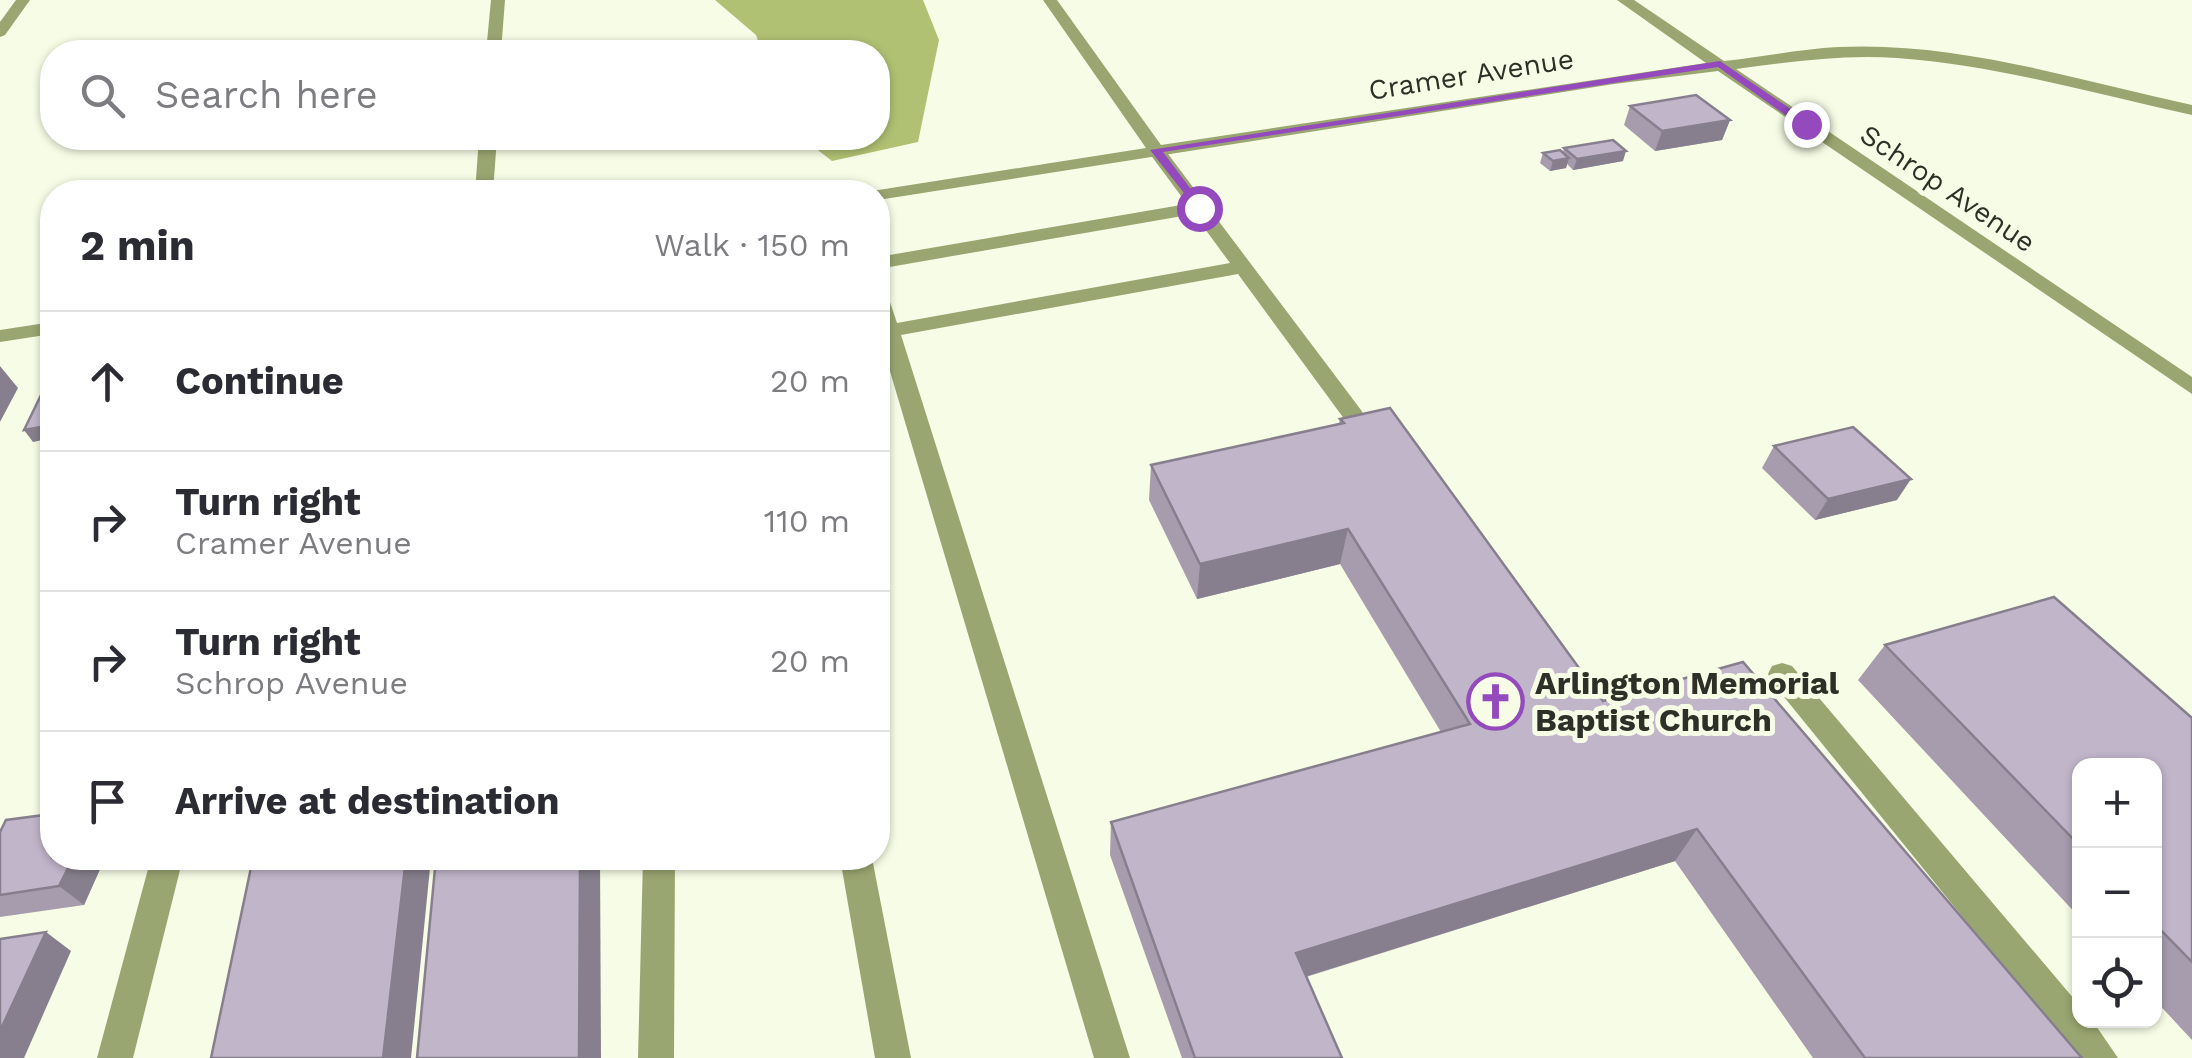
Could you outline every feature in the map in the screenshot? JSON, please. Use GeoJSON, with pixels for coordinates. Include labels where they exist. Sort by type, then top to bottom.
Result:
{"type":"FeatureCollection","features":[{"type":"Feature","properties":{"kind":"street"},"geometry":{"type":"LineString","coordinates":[[0,32],[23,0]]}},
{"type":"Feature","properties":{"kind":"street"},"geometry":{"type":"LineString","coordinates":[[495,40],[498,0]]}},
{"type":"Feature","properties":{"kind":"street"},"geometry":{"type":"LineString","coordinates":[[1050,0],[1353,415]]}},
{"type":"Feature","properties":{"kind":"street","name":"Schrop Avenue"},"geometry":{"type":"LineString","coordinates":[[1624,0],[2192,387]]}},
{"type":"Feature","properties":{"kind":"street","name":"Cramer Avenue"},"geometry":{"type":"LineString","coordinates":[[890,193],[1720,64],[1838,52],[1930,55],[2192,110]]}},
{"type":"Feature","properties":{"kind":"street"},"geometry":{"type":"LineString","coordinates":[[485,180],[487,150]]}},
{"type":"Feature","properties":{"kind":"street"},"geometry":{"type":"LineString","coordinates":[[890,261],[1199,208]]}},
{"type":"Feature","properties":{"kind":"street"},"geometry":{"type":"LineString","coordinates":[[890,331],[1243,267]]}},
{"type":"Feature","properties":{"kind":"street"},"geometry":{"type":"LineString","coordinates":[[0,336],[40,330]]}},
{"type":"Feature","properties":{"kind":"street"},"geometry":{"type":"LineString","coordinates":[[890,337],[1112,1058]]}},
{"type":"Feature","properties":{"kind":"street"},"geometry":{"type":"LineString","coordinates":[[1782,674],[2100,1058]]}},
{"type":"Feature","properties":{"kind":"street"},"geometry":{"type":"LineString","coordinates":[[115,1058],[164,870]]}},
{"type":"Feature","properties":{"kind":"street"},"geometry":{"type":"LineString","coordinates":[[656,1058],[658,870]]}},
{"type":"Feature","properties":{"kind":"street"},"geometry":{"type":"LineString","coordinates":[[858,870],[893,1058]]}},
{"type":"Feature","properties":{"kind":"green space"},"geometry":{"type":"Polygon","coordinates":[[[715,0],[923,0],[939,40],[918,142],[890,148],[890,40],[758,40],[715,0]]]}},
{"type":"Feature","properties":{"kind":"green space"},"geometry":{"type":"Polygon","coordinates":[[[818,150],[882,150],[832,161],[818,150]]]}},
{"type":"Feature","properties":{"kind":"building"},"geometry":{"type":"Polygon","coordinates":[[[1696,95],[1730,120],[1662,131],[1630,106],[1696,95]]]}},
{"type":"Feature","properties":{"kind":"building"},"geometry":{"type":"Polygon","coordinates":[[[1613,140],[1626,151],[1577,159],[1564,148],[1613,140]]]}},
{"type":"Feature","properties":{"kind":"building"},"geometry":{"type":"Polygon","coordinates":[[[1560,150],[1569,158],[1553,161],[1543,153],[1560,150]]]}},
{"type":"Feature","properties":{"kind":"building"},"geometry":{"type":"Polygon","coordinates":[[[40,397],[40,427],[24,430],[40,397]]]}},
{"type":"Feature","properties":{"kind":"building"},"geometry":{"type":"Polygon","coordinates":[[[1390,408],[1603,701],[1743,662],[2082,1058],[1865,1058],[1697,829],[1296,953],[1342,1058],[1195,1058],[1111,822],[1470,724],[1348,529],[1200,564],[1151,465],[1344,423],[1340,419],[1390,408]]]}},
{"type":"Feature","properties":{"kind":"building"},"geometry":{"type":"Polygon","coordinates":[[[1853,427],[1911,479],[1828,499],[1774,446],[1853,427]]]}},
{"type":"Feature","properties":{"kind":"building"},"geometry":{"type":"Polygon","coordinates":[[[2054,597],[2192,718],[2192,962],[2162,931],[2162,758],[2072,758],[2072,838],[1885,645],[2054,597]]]}},
{"type":"Feature","properties":{"kind":"building"},"geometry":{"type":"Polygon","coordinates":[[[40,816],[40,870],[67,870],[59,886],[0,895],[0,832],[6,820],[40,816]]]}},
{"type":"Feature","properties":{"kind":"building"},"geometry":{"type":"Polygon","coordinates":[[[250,870],[405,870],[383,1058],[211,1058],[250,870]]]}},
{"type":"Feature","properties":{"kind":"building"},"geometry":{"type":"Polygon","coordinates":[[[435,870],[580,870],[579,1058],[417,1058],[435,870]]]}},
{"type":"Feature","properties":{"kind":"building"},"geometry":{"type":"Polygon","coordinates":[[[46,932],[0,1031],[0,939],[46,932]]]}},
{"type":"Feature","properties":{"kind":"place","name":"Arlington Memorial Baptist Church"},"geometry":{"type":"Point","coordinates":[1496,701]}},
{"type":"Feature","properties":{"kind":"route"},"geometry":{"type":"LineString","coordinates":[[1199,208],[1156,150],[1720,64],[1806,124]]}}]}
